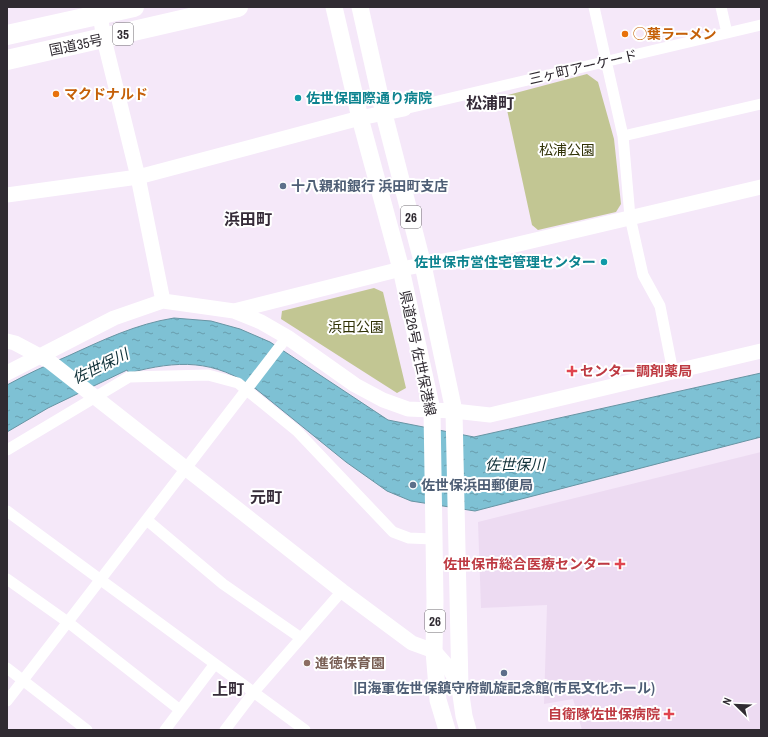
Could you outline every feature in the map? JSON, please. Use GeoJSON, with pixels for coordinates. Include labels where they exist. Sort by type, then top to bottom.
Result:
{"type":"FeatureCollection","features":[{"type":"Feature","properties":{"kind":"highway","name":"国道35号"},"geometry":{"type":"LineString","coordinates":[[7,35],[100,11],[134,7]]}},
{"type":"Feature","properties":{"kind":"highway","name":"国道35号"},"geometry":{"type":"LineString","coordinates":[[7,60],[104,39],[238,7]]}},
{"type":"Feature","properties":{"kind":"main road","name":"県道26号 佐世保港線"},"geometry":{"type":"LineString","coordinates":[[334,7],[360,118],[401,269],[432,410],[434,651],[438,700],[446,726]]}},
{"type":"Feature","properties":{"kind":"main road","name":"県道26号 佐世保港線"},"geometry":{"type":"LineString","coordinates":[[360,7],[384,114],[423,265],[454,411],[460,688],[464,716],[468,730]]}},
{"type":"Feature","properties":{"kind":"main road"},"geometry":{"type":"LineString","coordinates":[[434,651],[444,636],[443,607],[447,580],[449,538],[456,518]]}},
{"type":"Feature","properties":{"kind":"main road"},"geometry":{"type":"LineString","coordinates":[[446,726],[449,668],[449,617],[458,600]]}},
{"type":"Feature","properties":{"kind":"street"},"geometry":{"type":"LineString","coordinates":[[594,7],[623,136],[630,217],[643,275],[660,306],[673,372]]}},
{"type":"Feature","properties":{"kind":"street"},"geometry":{"type":"LineString","coordinates":[[721,7],[727,33]]}},
{"type":"Feature","properties":{"kind":"street"},"geometry":{"type":"LineString","coordinates":[[100,11],[104,39],[138,177],[163,301]]}},
{"type":"Feature","properties":{"kind":"street","name":"三ヶ町アーケード"},"geometry":{"type":"LineString","coordinates":[[404,109],[761,25]]}},
{"type":"Feature","properties":{"kind":"street"},"geometry":{"type":"LineString","coordinates":[[623,136],[761,104]]}},
{"type":"Feature","properties":{"kind":"street"},"geometry":{"type":"LineString","coordinates":[[7,195],[138,177],[360,118],[404,109]]}},
{"type":"Feature","properties":{"kind":"street"},"geometry":{"type":"LineString","coordinates":[[234,310],[401,269],[761,187]]}},
{"type":"Feature","properties":{"kind":"street"},"geometry":{"type":"LineString","coordinates":[[7,373],[44,358],[114,318],[163,301],[234,310],[261,322],[283,342],[355,385],[383,400],[408,409],[454,411],[490,416],[761,351]]}},
{"type":"Feature","properties":{"kind":"street"},"geometry":{"type":"LineString","coordinates":[[7,341],[15,342],[44,358],[342,591],[412,643],[434,651],[449,668],[460,688]]}},
{"type":"Feature","properties":{"kind":"street"},"geometry":{"type":"LineString","coordinates":[[7,701],[148,521],[283,342]]}},
{"type":"Feature","properties":{"kind":"street"},"geometry":{"type":"LineString","coordinates":[[7,450],[93,395],[129,377],[208,375],[248,387],[297,432],[393,532],[409,538],[433,539]]}},
{"type":"Feature","properties":{"kind":"street"},"geometry":{"type":"LineString","coordinates":[[7,511],[253,694],[305,730]]}},
{"type":"Feature","properties":{"kind":"street"},"geometry":{"type":"LineString","coordinates":[[148,521],[223,584],[301,638]]}},
{"type":"Feature","properties":{"kind":"street"},"geometry":{"type":"LineString","coordinates":[[7,579],[69,623],[180,710]]}},
{"type":"Feature","properties":{"kind":"street"},"geometry":{"type":"LineString","coordinates":[[225,730],[253,694],[342,591]]}},
{"type":"Feature","properties":{"kind":"street"},"geometry":{"type":"LineString","coordinates":[[165,730],[214,665]]}},
{"type":"Feature","properties":{"kind":"street"},"geometry":{"type":"LineString","coordinates":[[7,668],[87,730]]}},
{"type":"Feature","properties":{"kind":"shaded area","name":"佐世保市総合医療センター"},"geometry":{"type":"Polygon","coordinates":[[[761,452],[761,730],[582,730],[573,699],[544,704],[547,605],[481,608],[478,522],[761,452]]]}},
{"type":"Feature","properties":{"kind":"green space","name":"松浦公園"},"geometry":{"type":"Polygon","coordinates":[[[587,74],[598,82],[614,139],[621,204],[616,212],[538,230],[532,225],[504,96],[587,74]]]}},
{"type":"Feature","properties":{"kind":"green space","name":"浜田公園"},"geometry":{"type":"Polygon","coordinates":[[[374,288],[383,292],[406,388],[397,393],[281,319],[282,311],[374,288]]]}},
{"type":"Feature","properties":{"kind":"water","name":"佐世保川"},"geometry":{"type":"Polygon","coordinates":[[[174,318],[211,321],[240,329],[270,342],[388,420],[474,437],[761,373],[761,437],[475,511],[411,501],[387,491],[346,462],[256,389],[240,379],[210,367],[180,364],[129,373],[127,370],[48,408],[7,432],[7,385],[45,366],[120,333],[146,324],[174,318]]]}},
{"type":"Feature","properties":{"kind":"place","name":"◯葉ラーメン"},"geometry":{"type":"Point","coordinates":[625,34]}},
{"type":"Feature","properties":{"kind":"place","name":"マクドナルド"},"geometry":{"type":"Point","coordinates":[56,94]}},
{"type":"Feature","properties":{"kind":"place","name":"佐世保国際通り病院"},"geometry":{"type":"Point","coordinates":[298,98]}},
{"type":"Feature","properties":{"kind":"place","name":"十八親和銀行 浜田町支店"},"geometry":{"type":"Point","coordinates":[283,186]}},
{"type":"Feature","properties":{"kind":"place","name":"佐世保市営住宅管理センター"},"geometry":{"type":"Point","coordinates":[604,262]}},
{"type":"Feature","properties":{"kind":"place","name":"センター調剤薬局"},"geometry":{"type":"Point","coordinates":[572,371]}},
{"type":"Feature","properties":{"kind":"place","name":"佐世保浜田郵便局"},"geometry":{"type":"Point","coordinates":[413,485]}},
{"type":"Feature","properties":{"kind":"place","name":"佐世保市総合医療センター"},"geometry":{"type":"Point","coordinates":[620,564]}},
{"type":"Feature","properties":{"kind":"place","name":"進徳保育園"},"geometry":{"type":"Point","coordinates":[307,663]}},
{"type":"Feature","properties":{"kind":"place","name":"旧海軍佐世保鎮守府凱旋記念館(市民文化ホール)"},"geometry":{"type":"Point","coordinates":[504,673]}},
{"type":"Feature","properties":{"kind":"place","name":"自衛隊佐世保病院"},"geometry":{"type":"Point","coordinates":[669,714]}},
{"type":"Feature","properties":{"kind":"district","name":"松浦町"},"geometry":{"type":"Point","coordinates":[490,103]}},
{"type":"Feature","properties":{"kind":"district","name":"浜田町"},"geometry":{"type":"Point","coordinates":[248,219]}},
{"type":"Feature","properties":{"kind":"district","name":"元町"},"geometry":{"type":"Point","coordinates":[266,497]}},
{"type":"Feature","properties":{"kind":"district","name":"上町"},"geometry":{"type":"Point","coordinates":[228,689]}}]}
